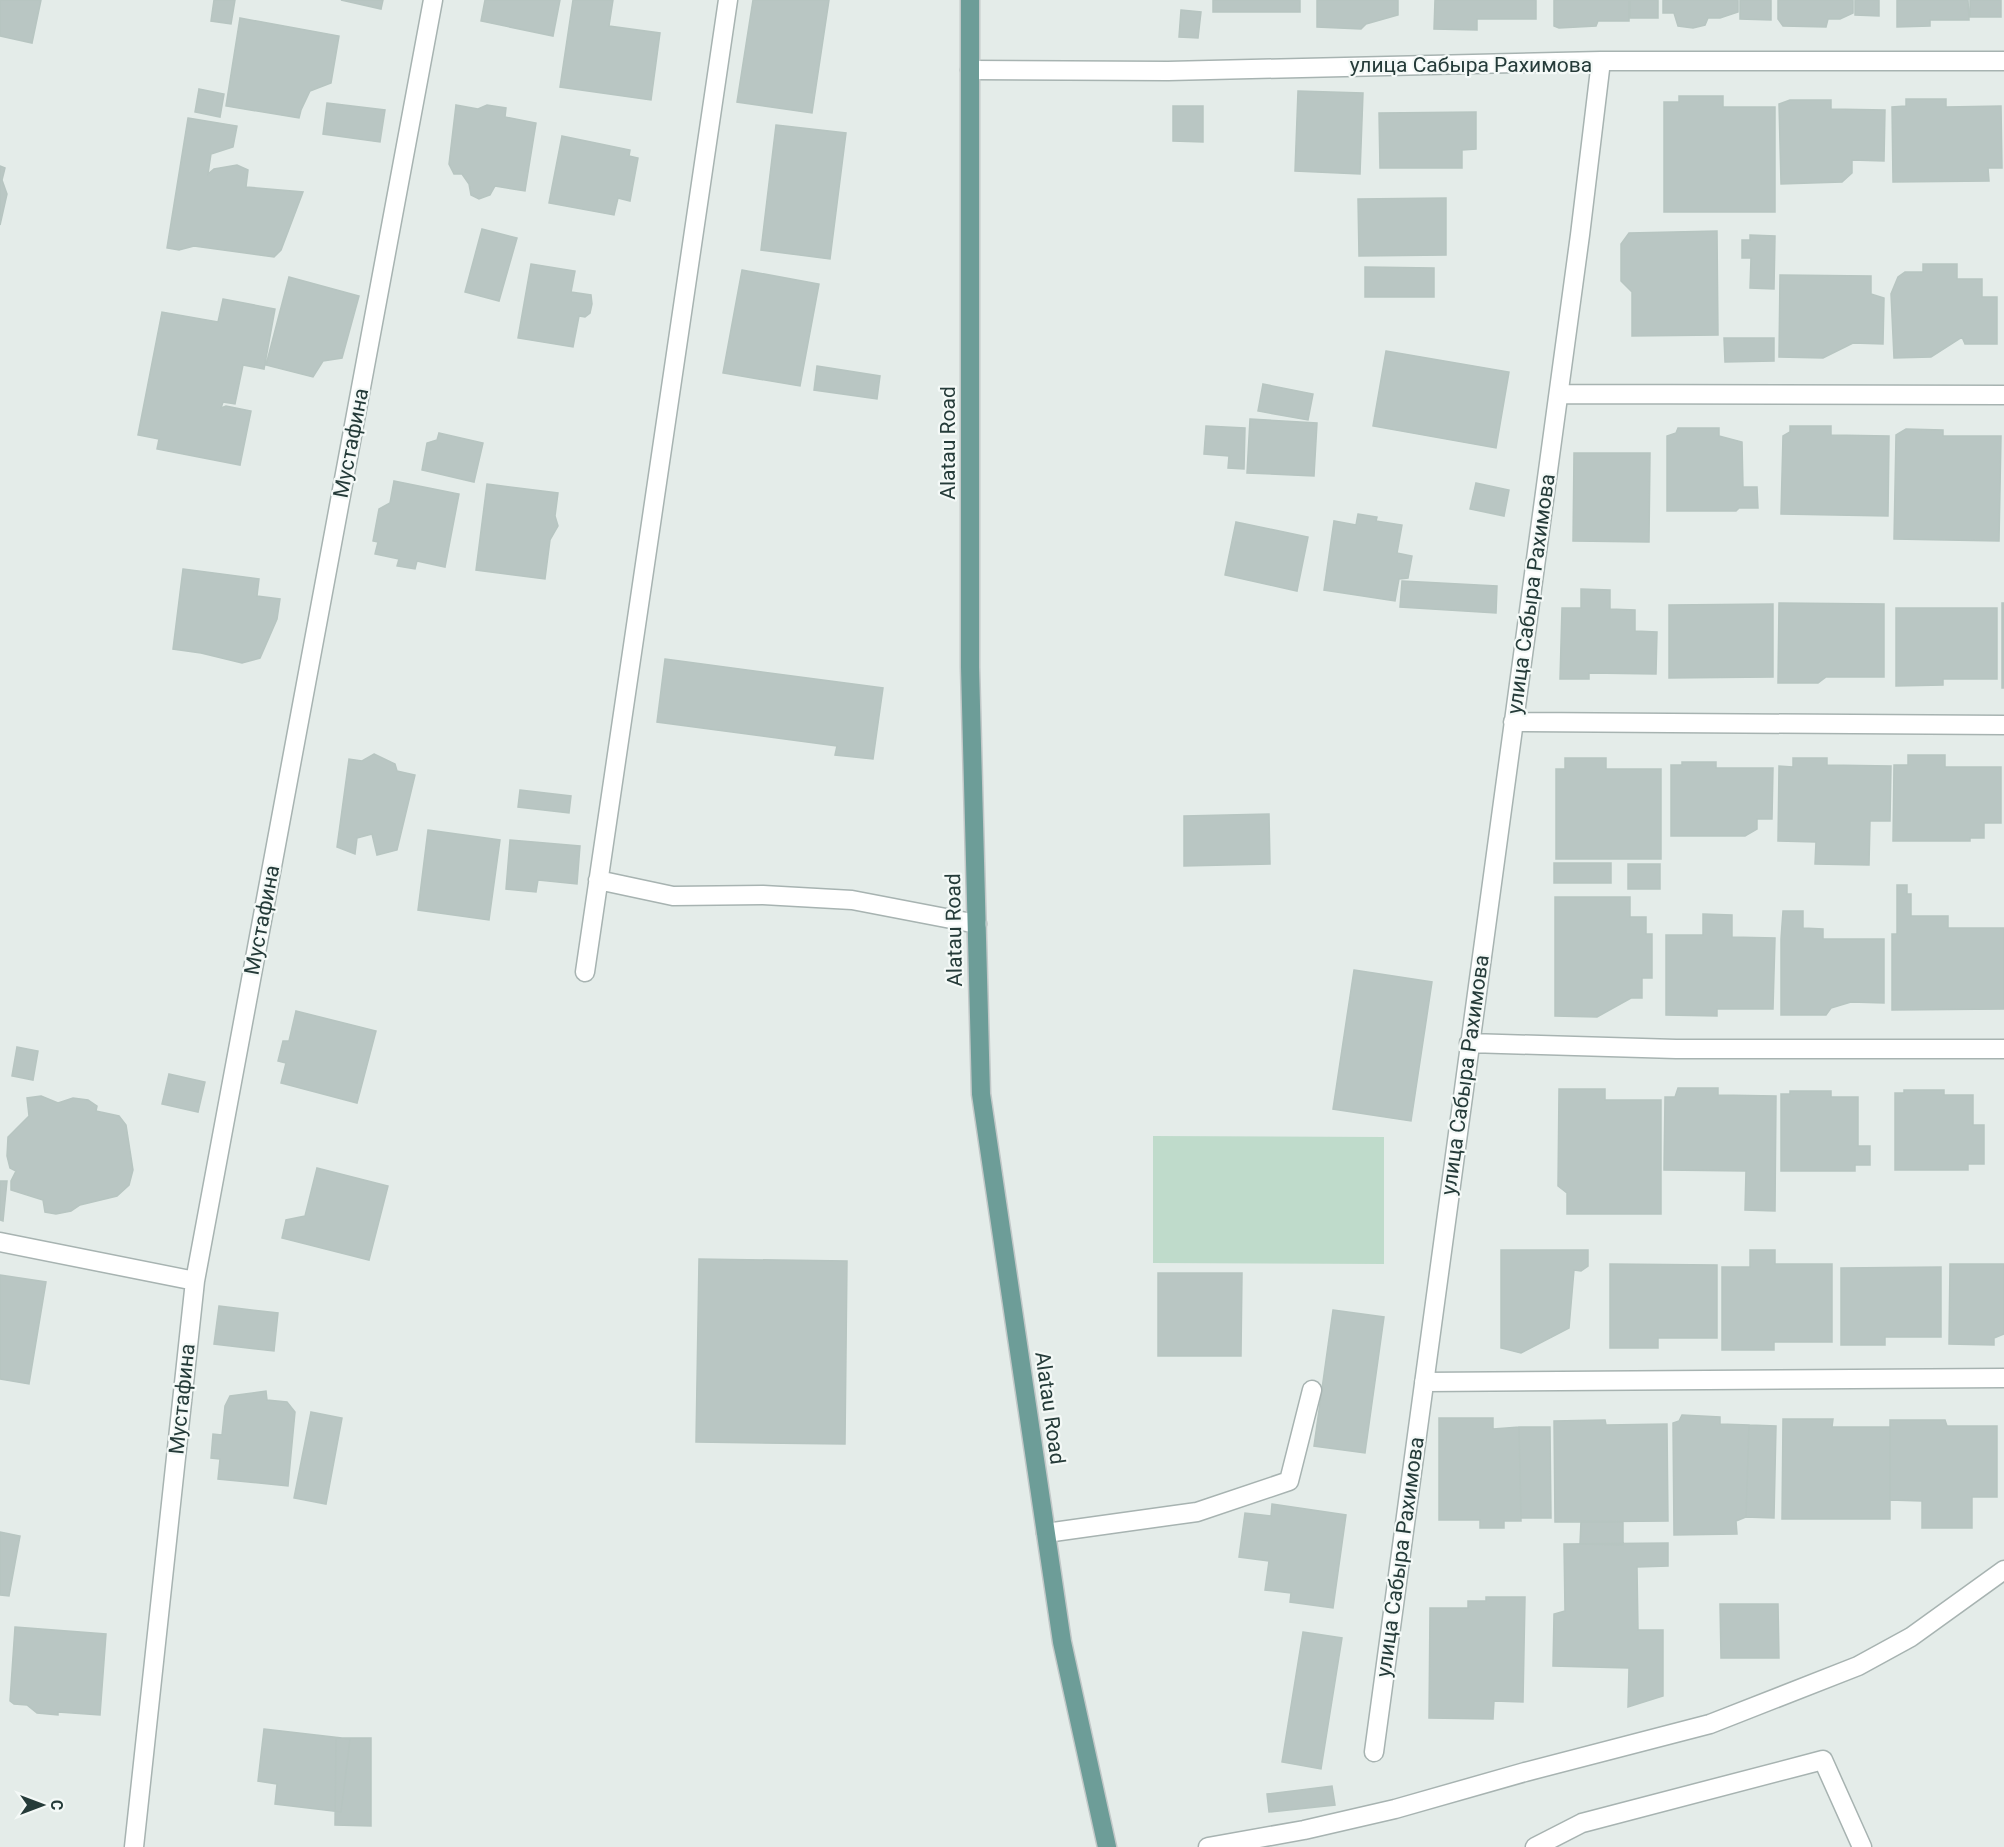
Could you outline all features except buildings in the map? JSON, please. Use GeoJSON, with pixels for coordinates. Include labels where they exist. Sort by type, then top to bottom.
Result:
{"type":"FeatureCollection","features":[{"type":"Feature","properties":{"kind":"main road","name":"Alatau Road"},"geometry":{"type":"LineString","coordinates":[[970,0],[970,667],[981,1094],[1062,1642],[1107,1847]]}},
{"type":"Feature","properties":{"kind":"street","name":"Мустафина"},"geometry":{"type":"LineString","coordinates":[[134,1847],[195,1281],[433,0]]}},
{"type":"Feature","properties":{"kind":"street"},"geometry":{"type":"LineString","coordinates":[[585,972],[728,0]]}},
{"type":"Feature","properties":{"kind":"street"},"geometry":{"type":"LineString","coordinates":[[1601,61],[2004,61]]}},
{"type":"Feature","properties":{"kind":"street","name":"улица Сабыра Рахимова"},"geometry":{"type":"LineString","coordinates":[[970,70],[1168,71],[1601,61],[1374,1752]]}},
{"type":"Feature","properties":{"kind":"street"},"geometry":{"type":"LineString","coordinates":[[1558,394],[2004,395]]}},
{"type":"Feature","properties":{"kind":"street"},"geometry":{"type":"LineString","coordinates":[[1513,722],[2004,725]]}},
{"type":"Feature","properties":{"kind":"street"},"geometry":{"type":"LineString","coordinates":[[598,880],[673,896],[763,895],[852,900],[976,924]]}},
{"type":"Feature","properties":{"kind":"street"},"geometry":{"type":"LineString","coordinates":[[1469,1043],[1676,1049],[2004,1049]]}},
{"type":"Feature","properties":{"kind":"street"},"geometry":{"type":"LineString","coordinates":[[0,1242],[195,1281]]}},
{"type":"Feature","properties":{"kind":"street"},"geometry":{"type":"LineString","coordinates":[[1424,1382],[2004,1378]]}},
{"type":"Feature","properties":{"kind":"street"},"geometry":{"type":"LineString","coordinates":[[1046,1533],[1197,1512],[1289,1480],[1312,1390]]}},
{"type":"Feature","properties":{"kind":"street"},"geometry":{"type":"LineString","coordinates":[[1208,1847],[1304,1830],[1395,1809],[1525,1772],[1710,1724],[1858,1666],[1911,1637],[2004,1570]]}},
{"type":"Feature","properties":{"kind":"street"},"geometry":{"type":"LineString","coordinates":[[1535,1847],[1582,1823],[1823,1760],[1862,1847]]}},
{"type":"Feature","properties":{"kind":"green space"},"geometry":{"type":"Polygon","coordinates":[[[1153,1136],[1384,1137],[1384,1264],[1153,1263],[1153,1136]]]}}]}
